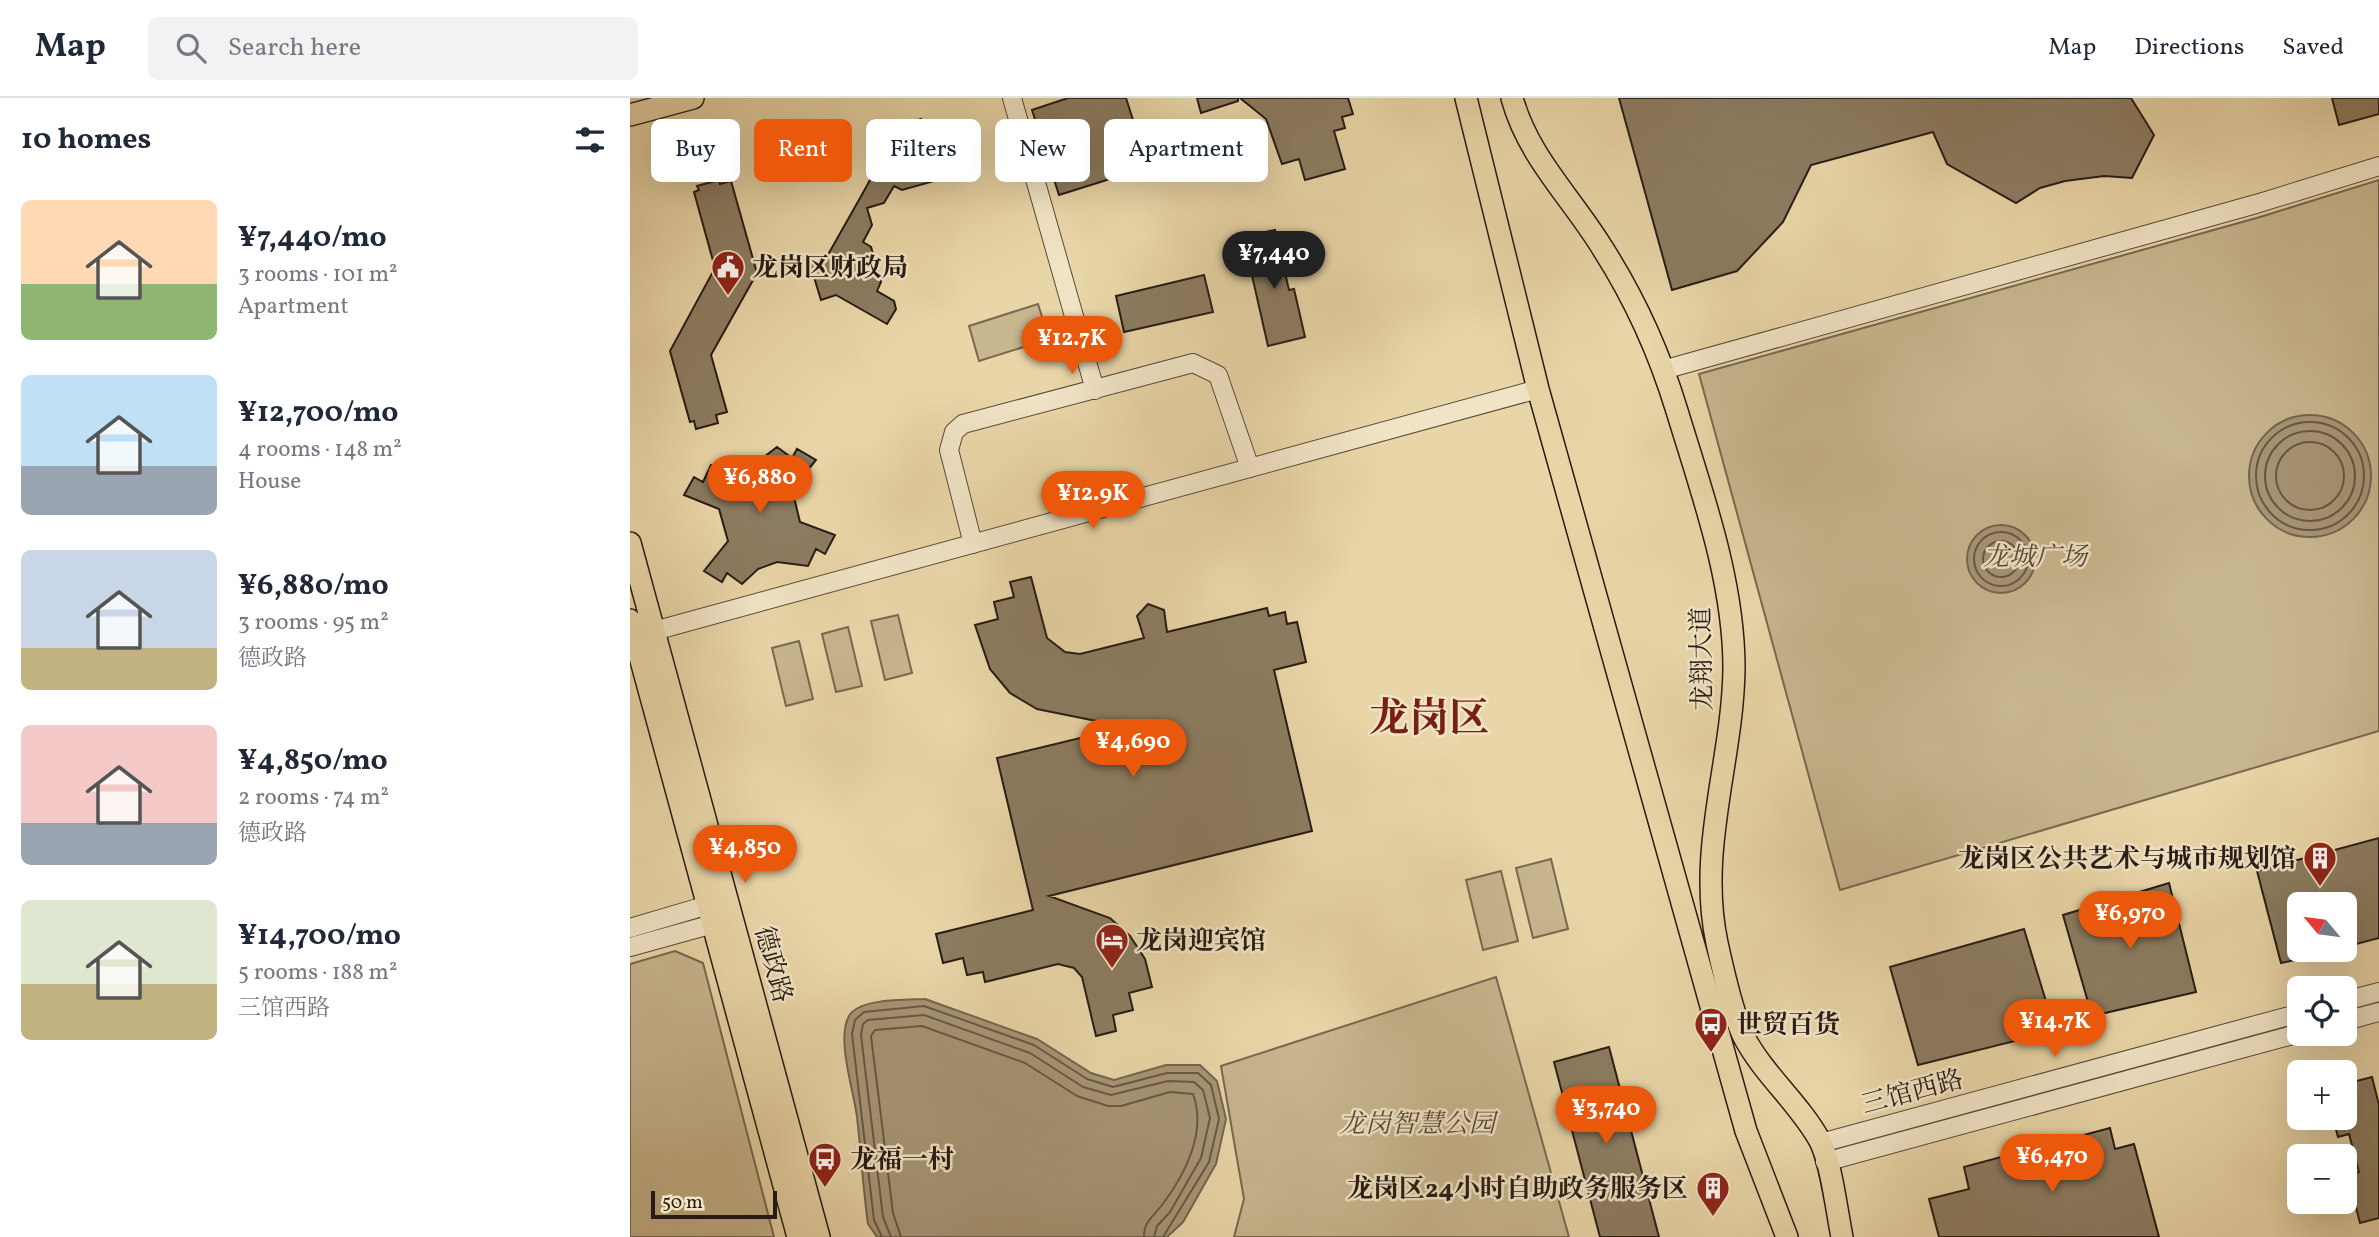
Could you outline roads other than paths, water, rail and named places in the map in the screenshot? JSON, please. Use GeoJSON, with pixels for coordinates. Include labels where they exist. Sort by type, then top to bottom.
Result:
{"type":"FeatureCollection","features":[{"type":"Feature","properties":{"kind":"main road"},"geometry":{"type":"LineString","coordinates":[[630,115],[693,98]]}},
{"type":"Feature","properties":{"kind":"main road","name":"龙翔大道"},"geometry":{"type":"LineString","coordinates":[[1512,98],[1523,134],[1536,157],[1604,250],[1626,289],[1663,370],[1726,586],[1731,613],[1733,696],[1713,832],[1712,887],[1717,942],[1744,1036],[1823,1152],[1842,1237]]}},
{"type":"Feature","properties":{"kind":"main road"},"geometry":{"type":"LineString","coordinates":[[1465,104],[1538,389],[1746,1131],[1787,1237]]}},
{"type":"Feature","properties":{"kind":"main road","name":"德政路"},"geometry":{"type":"LineString","coordinates":[[630,543],[640,631],[710,915],[799,1237]]}},
{"type":"Feature","properties":{"kind":"main road","name":"德政路"},"geometry":{"type":"LineString","coordinates":[[640,631],[730,910],[819,1237]]}},
{"type":"Feature","properties":{"kind":"street"},"geometry":{"type":"LineString","coordinates":[[1012,98],[1095,390]]}},
{"type":"Feature","properties":{"kind":"street"},"geometry":{"type":"LineString","coordinates":[[1663,370],[2256,204],[2379,166]]}},
{"type":"Feature","properties":{"kind":"street"},"geometry":{"type":"LineString","coordinates":[[973,544],[950,450],[954,432],[963,424],[1185,364],[1210,369],[1223,386],[1250,468]]}},
{"type":"Feature","properties":{"kind":"street"},"geometry":{"type":"LineString","coordinates":[[640,631],[973,544],[1538,389]]}},
{"type":"Feature","properties":{"kind":"street"},"geometry":{"type":"LineString","coordinates":[[630,928],[730,910]]}},
{"type":"Feature","properties":{"kind":"street"},"geometry":{"type":"LineString","coordinates":[[630,947],[710,915]]}},
{"type":"Feature","properties":{"kind":"street"},"geometry":{"type":"LineString","coordinates":[[2357,998],[2379,992]]}},
{"type":"Feature","properties":{"kind":"street"},"geometry":{"type":"LineString","coordinates":[[2357,1018],[2379,1012]]}},
{"type":"Feature","properties":{"kind":"street","name":"三馆西路"},"geometry":{"type":"LineString","coordinates":[[1823,1152],[2287,1017]]}},
{"type":"Feature","properties":{"kind":"street","name":"三馆西路"},"geometry":{"type":"LineString","coordinates":[[1823,1152],[2287,1036]]}},
{"type":"Feature","properties":{"kind":"water"},"geometry":{"type":"Polygon","coordinates":[[[2310,415],[2333,420],[2353,433],[2366,453],[2371,476],[2366,499],[2353,519],[2333,532],[2310,537],[2287,532],[2267,519],[2254,499],[2249,476],[2254,453],[2267,433],[2287,420],[2310,415]]]}},
{"type":"Feature","properties":{"kind":"water"},"geometry":{"type":"Polygon","coordinates":[[[2008,525],[2029,540],[2035,552],[2033,572],[2025,583],[2008,593],[1994,593],[1977,583],[1969,572],[1967,552],[1977,535],[1988,527],[2008,525]]]}},
{"type":"Feature","properties":{"kind":"water"},"geometry":{"type":"Polygon","coordinates":[[[925,999],[1037,1039],[1091,1073],[1114,1080],[1166,1065],[1200,1065],[1217,1081],[1226,1119],[1216,1164],[1183,1222],[1167,1237],[877,1237],[868,1224],[857,1117],[845,1051],[845,1026],[854,1010],[863,1006],[884,1001],[925,999]]]}},
{"type":"Feature","properties":{"kind":"place","name":"龙岗区财政局"},"geometry":{"type":"Point","coordinates":[728,297]}},
{"type":"Feature","properties":{"kind":"place","name":"龙岗区公共艺术与城市规划馆"},"geometry":{"type":"Point","coordinates":[2320,888]}},
{"type":"Feature","properties":{"kind":"place","name":"龙岗迎宾馆"},"geometry":{"type":"Point","coordinates":[1112,970]}},
{"type":"Feature","properties":{"kind":"place","name":"世贸百货"},"geometry":{"type":"Point","coordinates":[1711,1054]}},
{"type":"Feature","properties":{"kind":"place","name":"龙福一村"},"geometry":{"type":"Point","coordinates":[825,1189]}},
{"type":"Feature","properties":{"kind":"place","name":"龙岗区24小时自助政务服务区"},"geometry":{"type":"Point","coordinates":[1713,1218]}},
{"type":"Feature","properties":{"kind":"district","name":"龙岗区"},"geometry":{"type":"Point","coordinates":[1429,717]}},
{"type":"Feature","properties":{"kind":"park label","name":"龙城广场"},"geometry":{"type":"Point","coordinates":[2035,556]}},
{"type":"Feature","properties":{"kind":"park label","name":"龙岗智慧公园"},"geometry":{"type":"Point","coordinates":[1417,1123]}}]}
